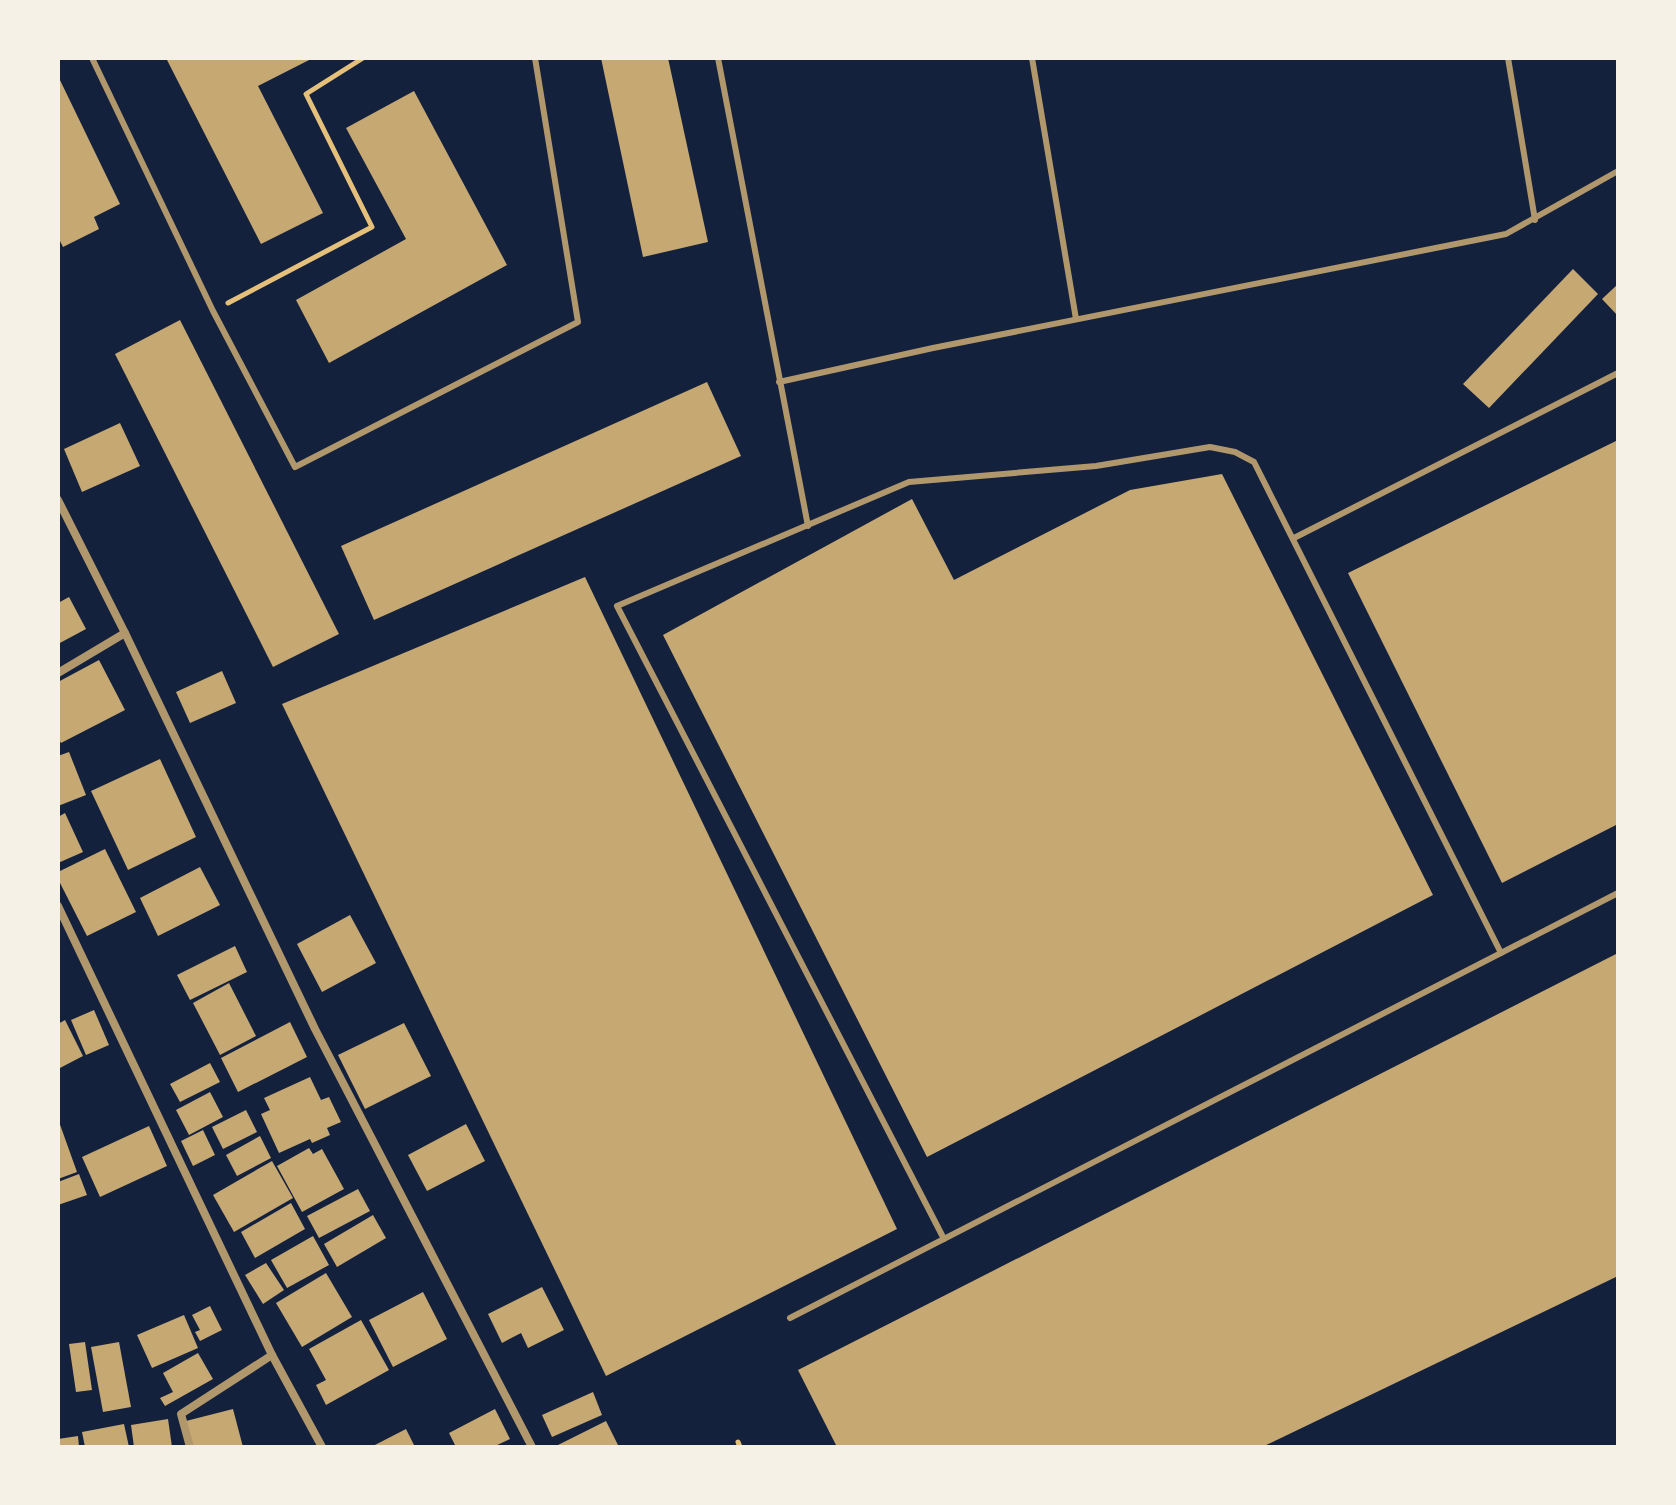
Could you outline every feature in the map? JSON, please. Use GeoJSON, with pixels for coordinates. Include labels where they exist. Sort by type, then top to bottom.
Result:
{"type":"FeatureCollection","features":[{"type":"Feature","properties":{"kind":"street"},"geometry":{"type":"LineString","coordinates":[[58,500],[315,1029],[532,1447]]}},
{"type":"Feature","properties":{"kind":"street"},"geometry":{"type":"LineString","coordinates":[[58,673],[125,633]]}},
{"type":"Feature","properties":{"kind":"street"},"geometry":{"type":"LineString","coordinates":[[58,906],[272,1355],[322,1447]]}},
{"type":"Feature","properties":{"kind":"street"},"geometry":{"type":"LineString","coordinates":[[190,1447],[181,1414],[272,1355]]}},
{"type":"Feature","properties":{"kind":"lane"},"geometry":{"type":"LineString","coordinates":[[92,58],[213,311],[295,467],[578,322],[535,58]]}},
{"type":"Feature","properties":{"kind":"lane"},"geometry":{"type":"LineString","coordinates":[[718,58],[808,526]]}},
{"type":"Feature","properties":{"kind":"lane"},"geometry":{"type":"LineString","coordinates":[[1032,58],[1076,319]]}},
{"type":"Feature","properties":{"kind":"lane"},"geometry":{"type":"LineString","coordinates":[[1508,58],[1535,220]]}},
{"type":"Feature","properties":{"kind":"lane"},"geometry":{"type":"LineString","coordinates":[[779,382],[1076,319],[1506,234],[1618,171]]}},
{"type":"Feature","properties":{"kind":"lane"},"geometry":{"type":"LineString","coordinates":[[1294,538],[1618,373]]}},
{"type":"Feature","properties":{"kind":"lane"},"geometry":{"type":"LineString","coordinates":[[944,1239],[617,606],[909,482],[1096,466],[1210,447],[1235,452],[1254,462],[1501,953]]}},
{"type":"Feature","properties":{"kind":"lane"},"geometry":{"type":"LineString","coordinates":[[790,1318],[1618,893]]}},
{"type":"Feature","properties":{"kind":"path"},"geometry":{"type":"LineString","coordinates":[[213,311],[372,227],[306,94],[363,58]]}},
{"type":"Feature","properties":{"kind":"building"},"geometry":{"type":"Polygon","coordinates":[[[166,58],[313,58],[258,86],[323,213],[261,244],[166,58]]]}},
{"type":"Feature","properties":{"kind":"building"},"geometry":{"type":"Polygon","coordinates":[[[601,58],[668,58],[708,242],[643,257],[601,58]]]}},
{"type":"Feature","properties":{"kind":"building"},"geometry":{"type":"Polygon","coordinates":[[[58,76],[120,204],[94,217],[99,229],[63,247],[58,237],[58,76]]]}},
{"type":"Feature","properties":{"kind":"building"},"geometry":{"type":"Polygon","coordinates":[[[414,91],[507,265],[329,363],[296,300],[406,239],[346,128],[414,91]]]}},
{"type":"Feature","properties":{"kind":"building"},"geometry":{"type":"Polygon","coordinates":[[[1573,269],[1598,294],[1489,408],[1463,384],[1573,269]]]}},
{"type":"Feature","properties":{"kind":"building"},"geometry":{"type":"Polygon","coordinates":[[[1618,284],[1618,316],[1602,299],[1618,284]]]}},
{"type":"Feature","properties":{"kind":"building"},"geometry":{"type":"Polygon","coordinates":[[[180,320],[339,634],[273,667],[115,354],[180,320]]]}},
{"type":"Feature","properties":{"kind":"building"},"geometry":{"type":"Polygon","coordinates":[[[707,382],[741,456],[374,620],[341,546],[707,382]]]}},
{"type":"Feature","properties":{"kind":"building"},"geometry":{"type":"Polygon","coordinates":[[[120,423],[140,466],[82,492],[64,449],[120,423]]]}},
{"type":"Feature","properties":{"kind":"building"},"geometry":{"type":"Polygon","coordinates":[[[1618,440],[1618,824],[1502,883],[1348,573],[1618,440]]]}},
{"type":"Feature","properties":{"kind":"building"},"geometry":{"type":"Polygon","coordinates":[[[1222,474],[1433,895],[927,1157],[663,635],[912,499],[954,580],[1130,490],[1222,474]]]}},
{"type":"Feature","properties":{"kind":"building"},"geometry":{"type":"Polygon","coordinates":[[[585,577],[897,1229],[606,1376],[282,704],[585,577]]]}},
{"type":"Feature","properties":{"kind":"building"},"geometry":{"type":"Polygon","coordinates":[[[69,597],[86,629],[58,644],[58,603],[69,597]]]}},
{"type":"Feature","properties":{"kind":"building"},"geometry":{"type":"Polygon","coordinates":[[[99,660],[125,710],[61,743],[58,738],[58,682],[99,660]]]}},
{"type":"Feature","properties":{"kind":"building"},"geometry":{"type":"Polygon","coordinates":[[[222,671],[236,703],[190,723],[176,692],[222,671]]]}},
{"type":"Feature","properties":{"kind":"building"},"geometry":{"type":"Polygon","coordinates":[[[69,752],[86,795],[58,806],[58,756],[69,752]]]}},
{"type":"Feature","properties":{"kind":"building"},"geometry":{"type":"Polygon","coordinates":[[[160,759],[196,837],[128,870],[91,791],[160,759]]]}},
{"type":"Feature","properties":{"kind":"building"},"geometry":{"type":"Polygon","coordinates":[[[65,813],[83,852],[58,863],[58,817],[65,813]]]}},
{"type":"Feature","properties":{"kind":"building"},"geometry":{"type":"Polygon","coordinates":[[[105,849],[136,912],[87,936],[58,879],[58,872],[105,849]]]}},
{"type":"Feature","properties":{"kind":"building"},"geometry":{"type":"Polygon","coordinates":[[[200,867],[220,905],[158,936],[140,898],[200,867]]]}},
{"type":"Feature","properties":{"kind":"building"},"geometry":{"type":"Polygon","coordinates":[[[350,915],[376,963],[322,992],[297,944],[350,915]]]}},
{"type":"Feature","properties":{"kind":"building"},"geometry":{"type":"Polygon","coordinates":[[[235,946],[247,972],[190,1000],[177,975],[235,946]]]}},
{"type":"Feature","properties":{"kind":"building"},"geometry":{"type":"Polygon","coordinates":[[[1618,953],[1618,1276],[1262,1447],[837,1447],[798,1370],[1618,953]]]}},
{"type":"Feature","properties":{"kind":"building"},"geometry":{"type":"Polygon","coordinates":[[[229,983],[256,1036],[220,1055],[193,1003],[229,983]]]}},
{"type":"Feature","properties":{"kind":"building"},"geometry":{"type":"Polygon","coordinates":[[[94,1010],[109,1045],[86,1055],[71,1020],[94,1010]]]}},
{"type":"Feature","properties":{"kind":"building"},"geometry":{"type":"Polygon","coordinates":[[[65,1020],[83,1056],[58,1069],[58,1024],[65,1020]]]}},
{"type":"Feature","properties":{"kind":"building"},"geometry":{"type":"Polygon","coordinates":[[[290,1022],[307,1057],[238,1092],[221,1058],[290,1022]]]}},
{"type":"Feature","properties":{"kind":"building"},"geometry":{"type":"Polygon","coordinates":[[[404,1023],[431,1076],[365,1109],[338,1055],[404,1023]]]}},
{"type":"Feature","properties":{"kind":"building"},"geometry":{"type":"Polygon","coordinates":[[[210,1063],[220,1082],[180,1102],[170,1084],[210,1063]]]}},
{"type":"Feature","properties":{"kind":"building"},"geometry":{"type":"Polygon","coordinates":[[[310,1077],[321,1100],[329,1097],[341,1122],[327,1128],[330,1135],[312,1143],[310,1139],[279,1153],[261,1114],[270,1110],[264,1098],[310,1077]]]}},
{"type":"Feature","properties":{"kind":"building"},"geometry":{"type":"Polygon","coordinates":[[[210,1092],[223,1117],[189,1135],[176,1110],[210,1092]]]}},
{"type":"Feature","properties":{"kind":"building"},"geometry":{"type":"Polygon","coordinates":[[[246,1110],[257,1132],[223,1149],[212,1127],[246,1110]]]}},
{"type":"Feature","properties":{"kind":"building"},"geometry":{"type":"Polygon","coordinates":[[[58,1119],[77,1172],[58,1179],[58,1119]]]}},
{"type":"Feature","properties":{"kind":"building"},"geometry":{"type":"Polygon","coordinates":[[[466,1124],[485,1161],[427,1191],[408,1155],[466,1124]]]}},
{"type":"Feature","properties":{"kind":"building"},"geometry":{"type":"Polygon","coordinates":[[[149,1126],[167,1166],[100,1197],[82,1157],[149,1126]]]}},
{"type":"Feature","properties":{"kind":"building"},"geometry":{"type":"Polygon","coordinates":[[[203,1130],[215,1155],[193,1166],[181,1141],[203,1130]]]}},
{"type":"Feature","properties":{"kind":"building"},"geometry":{"type":"Polygon","coordinates":[[[260,1136],[271,1158],[237,1176],[226,1155],[260,1136]]]}},
{"type":"Feature","properties":{"kind":"building"},"geometry":{"type":"Polygon","coordinates":[[[309,1148],[313,1154],[322,1149],[344,1189],[302,1212],[277,1166],[309,1148]]]}},
{"type":"Feature","properties":{"kind":"building"},"geometry":{"type":"Polygon","coordinates":[[[272,1161],[293,1198],[234,1232],[213,1195],[272,1161]]]}},
{"type":"Feature","properties":{"kind":"building"},"geometry":{"type":"Polygon","coordinates":[[[79,1174],[87,1195],[58,1205],[58,1182],[79,1174]]]}},
{"type":"Feature","properties":{"kind":"building"},"geometry":{"type":"Polygon","coordinates":[[[358,1189],[370,1211],[319,1238],[307,1216],[358,1189]]]}},
{"type":"Feature","properties":{"kind":"building"},"geometry":{"type":"Polygon","coordinates":[[[291,1203],[305,1229],[255,1258],[241,1232],[291,1203]]]}},
{"type":"Feature","properties":{"kind":"building"},"geometry":{"type":"Polygon","coordinates":[[[373,1215],[386,1238],[337,1267],[324,1244],[373,1215]]]}},
{"type":"Feature","properties":{"kind":"building"},"geometry":{"type":"Polygon","coordinates":[[[313,1236],[329,1265],[287,1288],[271,1260],[313,1236]]]}},
{"type":"Feature","properties":{"kind":"building"},"geometry":{"type":"Polygon","coordinates":[[[266,1263],[284,1290],[263,1304],[245,1275],[266,1263]]]}},
{"type":"Feature","properties":{"kind":"building"},"geometry":{"type":"Polygon","coordinates":[[[326,1273],[352,1317],[302,1347],[276,1303],[326,1273]]]}},
{"type":"Feature","properties":{"kind":"building"},"geometry":{"type":"Polygon","coordinates":[[[542,1287],[564,1330],[528,1348],[521,1333],[502,1343],[488,1314],[542,1287]]]}},
{"type":"Feature","properties":{"kind":"building"},"geometry":{"type":"Polygon","coordinates":[[[423,1292],[447,1339],[393,1367],[369,1320],[423,1292]]]}},
{"type":"Feature","properties":{"kind":"building"},"geometry":{"type":"Polygon","coordinates":[[[210,1306],[222,1330],[200,1341],[195,1332],[200,1330],[192,1315],[210,1306]]]}},
{"type":"Feature","properties":{"kind":"building"},"geometry":{"type":"Polygon","coordinates":[[[184,1315],[198,1348],[152,1368],[137,1335],[184,1315]]]}},
{"type":"Feature","properties":{"kind":"building"},"geometry":{"type":"Polygon","coordinates":[[[361,1320],[389,1370],[326,1405],[316,1385],[326,1380],[309,1349],[361,1320]]]}},
{"type":"Feature","properties":{"kind":"building"},"geometry":{"type":"Polygon","coordinates":[[[85,1342],[92,1390],[76,1392],[69,1344],[85,1342]]]}},
{"type":"Feature","properties":{"kind":"building"},"geometry":{"type":"Polygon","coordinates":[[[119,1342],[131,1407],[103,1412],[91,1347],[119,1342]]]}},
{"type":"Feature","properties":{"kind":"building"},"geometry":{"type":"Polygon","coordinates":[[[198,1353],[213,1379],[165,1406],[160,1398],[173,1392],[163,1373],[198,1353]]]}},
{"type":"Feature","properties":{"kind":"building"},"geometry":{"type":"Polygon","coordinates":[[[593,1392],[602,1415],[552,1437],[542,1415],[593,1392]]]}},
{"type":"Feature","properties":{"kind":"building"},"geometry":{"type":"Polygon","coordinates":[[[233,1409],[243,1447],[192,1447],[186,1421],[233,1409]]]}},
{"type":"Feature","properties":{"kind":"building"},"geometry":{"type":"Polygon","coordinates":[[[495,1409],[510,1439],[493,1447],[456,1447],[449,1433],[495,1409]]]}},
{"type":"Feature","properties":{"kind":"building"},"geometry":{"type":"Polygon","coordinates":[[[168,1419],[172,1447],[134,1447],[131,1425],[168,1419]]]}},
{"type":"Feature","properties":{"kind":"building"},"geometry":{"type":"Polygon","coordinates":[[[606,1421],[618,1445],[554,1447],[606,1421]]]}},
{"type":"Feature","properties":{"kind":"building"},"geometry":{"type":"Polygon","coordinates":[[[124,1424],[129,1447],[85,1447],[82,1432],[124,1424]]]}},
{"type":"Feature","properties":{"kind":"building"},"geometry":{"type":"Polygon","coordinates":[[[406,1429],[415,1447],[371,1447],[406,1429]]]}},
{"type":"Feature","properties":{"kind":"building"},"geometry":{"type":"Polygon","coordinates":[[[78,1436],[79,1447],[58,1447],[58,1439],[78,1436]]]}}]}
